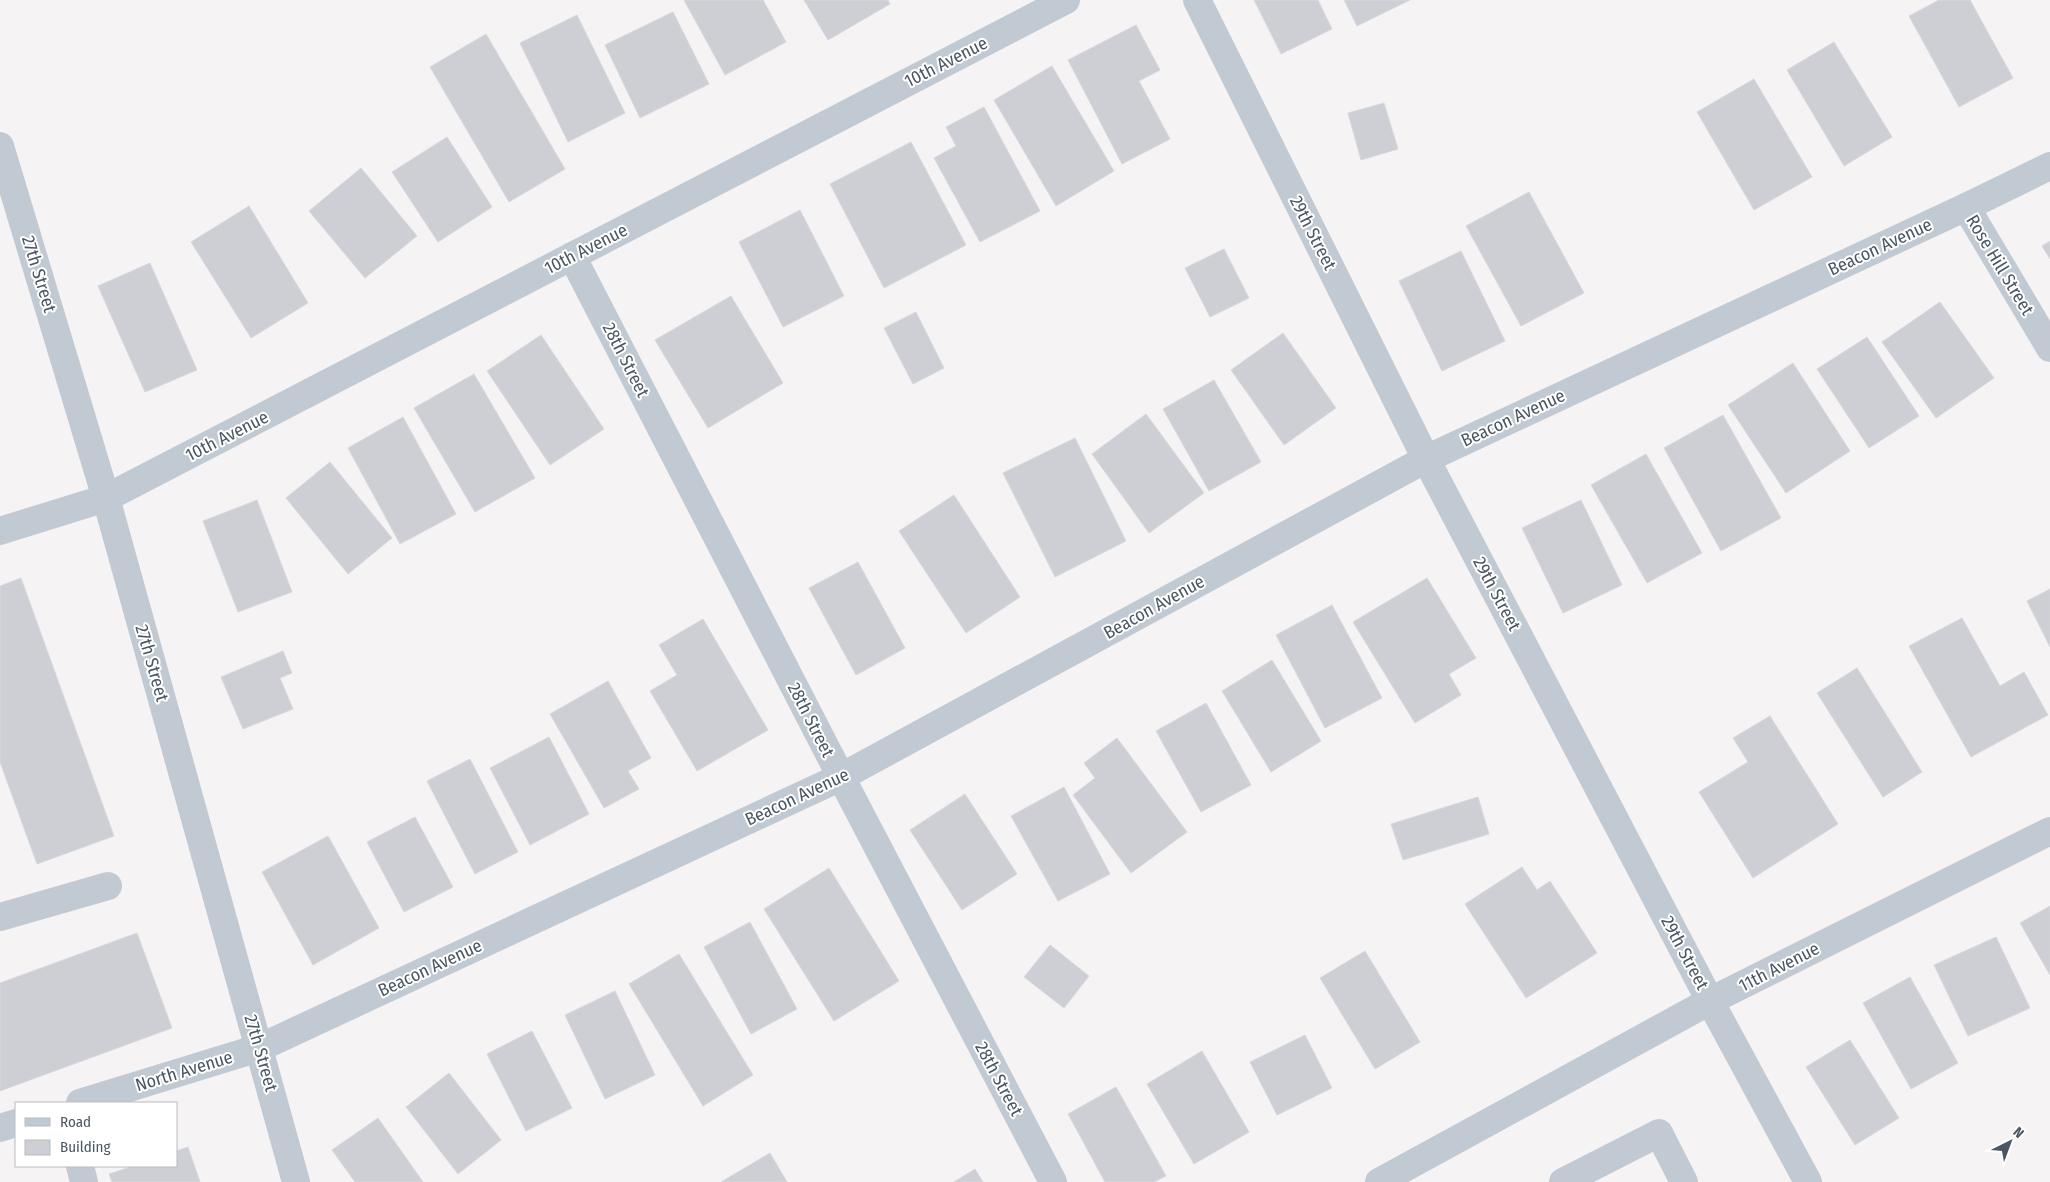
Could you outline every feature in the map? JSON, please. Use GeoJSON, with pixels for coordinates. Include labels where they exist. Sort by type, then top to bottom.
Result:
{"type":"FeatureCollection","features":[{"type":"Feature","properties":{"kind":"street","name":"10th Avenue"},"geometry":{"type":"LineString","coordinates":[[0,530],[106,498],[1066,0]]}},
{"type":"Feature","properties":{"kind":"street","name":"29th Street"},"geometry":{"type":"LineString","coordinates":[[1197,0],[1426,459],[1710,1001],[1808,1182]]}},
{"type":"Feature","properties":{"kind":"street","name":"27th Street"},"geometry":{"type":"LineString","coordinates":[[0,146],[106,498],[296,1182]]}},
{"type":"Feature","properties":{"kind":"street","name":"Beacon Avenue"},"geometry":{"type":"LineString","coordinates":[[259,1048],[841,777],[1426,459],[2050,166]]}},
{"type":"Feature","properties":{"kind":"street","name":"Rose Hill Street"},"geometry":{"type":"LineString","coordinates":[[1966,207],[2050,348]]}},
{"type":"Feature","properties":{"kind":"street","name":"28th Street"},"geometry":{"type":"LineString","coordinates":[[572,256],[841,777],[1054,1182]]}},
{"type":"Feature","properties":{"kind":"street","name":"11th Avenue"},"geometry":{"type":"LineString","coordinates":[[1379,1182],[1710,1001],[2050,831]]}},
{"type":"Feature","properties":{"kind":"street"},"geometry":{"type":"LineString","coordinates":[[0,917],[108,886]]}},
{"type":"Feature","properties":{"kind":"street","name":"North Avenue"},"geometry":{"type":"LineString","coordinates":[[83,1102],[259,1048]]}},
{"type":"Feature","properties":{"kind":"street"},"geometry":{"type":"LineString","coordinates":[[0,1128],[15,1123]]}},
{"type":"Feature","properties":{"kind":"street"},"geometry":{"type":"LineString","coordinates":[[1563,1182],[1659,1133],[1684,1182]]}},
{"type":"Feature","properties":{"kind":"street"},"geometry":{"type":"LineString","coordinates":[[80,1167],[84,1182]]}},
{"type":"Feature","properties":{"kind":"building"},"geometry":{"type":"Polygon","coordinates":[[[684,0],[763,0],[786,42],[725,75],[684,0]]]}},
{"type":"Feature","properties":{"kind":"building"},"geometry":{"type":"Polygon","coordinates":[[[804,0],[888,0],[890,4],[828,40],[804,0]]]}},
{"type":"Feature","properties":{"kind":"building"},"geometry":{"type":"Polygon","coordinates":[[[1254,0],[1318,0],[1332,29],[1281,54],[1254,0]]]}},
{"type":"Feature","properties":{"kind":"building"},"geometry":{"type":"Polygon","coordinates":[[[1344,0],[1410,0],[1357,26],[1344,0]]]}},
{"type":"Feature","properties":{"kind":"building"},"geometry":{"type":"Polygon","coordinates":[[[1939,0],[1970,0],[2013,78],[1959,107],[1909,16],[1939,0]]]}},
{"type":"Feature","properties":{"kind":"building"},"geometry":{"type":"Polygon","coordinates":[[[673,12],[709,84],[640,118],[605,45],[673,12]]]}},
{"type":"Feature","properties":{"kind":"building"},"geometry":{"type":"Polygon","coordinates":[[[577,15],[625,113],[568,142],[520,43],[577,15]]]}},
{"type":"Feature","properties":{"kind":"building"},"geometry":{"type":"Polygon","coordinates":[[[1136,25],[1160,70],[1139,81],[1170,139],[1122,164],[1068,60],[1136,25]]]}},
{"type":"Feature","properties":{"kind":"building"},"geometry":{"type":"Polygon","coordinates":[[[486,34],[565,169],[509,202],[430,67],[486,34]]]}},
{"type":"Feature","properties":{"kind":"building"},"geometry":{"type":"Polygon","coordinates":[[[1834,42],[1892,137],[1844,166],[1787,70],[1834,42]]]}},
{"type":"Feature","properties":{"kind":"building"},"geometry":{"type":"Polygon","coordinates":[[[1052,66],[1114,171],[1056,206],[994,100],[1052,66]]]}},
{"type":"Feature","properties":{"kind":"building"},"geometry":{"type":"Polygon","coordinates":[[[1754,79],[1812,177],[1754,210],[1697,112],[1754,79]]]}},
{"type":"Feature","properties":{"kind":"building"},"geometry":{"type":"Polygon","coordinates":[[[1384,103],[1398,149],[1361,160],[1348,113],[1384,103]]]}},
{"type":"Feature","properties":{"kind":"building"},"geometry":{"type":"Polygon","coordinates":[[[984,107],[1040,211],[980,242],[934,158],[956,146],[946,127],[984,107]]]}},
{"type":"Feature","properties":{"kind":"building"},"geometry":{"type":"Polygon","coordinates":[[[447,137],[492,207],[438,242],[392,172],[447,137]]]}},
{"type":"Feature","properties":{"kind":"building"},"geometry":{"type":"Polygon","coordinates":[[[911,142],[966,245],[884,288],[830,184],[911,142]]]}},
{"type":"Feature","properties":{"kind":"building"},"geometry":{"type":"Polygon","coordinates":[[[361,168],[417,236],[365,278],[309,211],[361,168]]]}},
{"type":"Feature","properties":{"kind":"building"},"geometry":{"type":"Polygon","coordinates":[[[1529,192],[1584,293],[1521,326],[1466,226],[1529,192]]]}},
{"type":"Feature","properties":{"kind":"building"},"geometry":{"type":"Polygon","coordinates":[[[249,206],[308,303],[251,338],[191,242],[249,206]]]}},
{"type":"Feature","properties":{"kind":"building"},"geometry":{"type":"Polygon","coordinates":[[[800,210],[844,296],[783,327],[739,242],[800,210]]]}},
{"type":"Feature","properties":{"kind":"building"},"geometry":{"type":"Polygon","coordinates":[[[2050,241],[2050,259],[2042,246],[2050,241]]]}},
{"type":"Feature","properties":{"kind":"building"},"geometry":{"type":"Polygon","coordinates":[[[1224,249],[1249,298],[1210,317],[1185,268],[1224,249]]]}},
{"type":"Feature","properties":{"kind":"building"},"geometry":{"type":"Polygon","coordinates":[[[1461,251],[1505,341],[1442,371],[1399,281],[1461,251]]]}},
{"type":"Feature","properties":{"kind":"building"},"geometry":{"type":"Polygon","coordinates":[[[150,263],[197,370],[145,392],[98,286],[150,263]]]}},
{"type":"Feature","properties":{"kind":"building"},"geometry":{"type":"Polygon","coordinates":[[[731,296],[783,383],[708,428],[655,340],[731,296]]]}},
{"type":"Feature","properties":{"kind":"building"},"geometry":{"type":"Polygon","coordinates":[[[1940,302],[1994,378],[1936,418],[1882,342],[1940,302]]]}},
{"type":"Feature","properties":{"kind":"building"},"geometry":{"type":"Polygon","coordinates":[[[916,312],[944,368],[913,384],[884,328],[916,312]]]}},
{"type":"Feature","properties":{"kind":"building"},"geometry":{"type":"Polygon","coordinates":[[[1283,333],[1336,408],[1284,445],[1231,370],[1283,333]]]}},
{"type":"Feature","properties":{"kind":"building"},"geometry":{"type":"Polygon","coordinates":[[[541,335],[604,429],[550,465],[487,371],[541,335]]]}},
{"type":"Feature","properties":{"kind":"building"},"geometry":{"type":"Polygon","coordinates":[[[1867,337],[1919,416],[1869,448],[1817,369],[1867,337]]]}},
{"type":"Feature","properties":{"kind":"building"},"geometry":{"type":"Polygon","coordinates":[[[1793,363],[1850,451],[1786,493],[1728,405],[1793,363]]]}},
{"type":"Feature","properties":{"kind":"building"},"geometry":{"type":"Polygon","coordinates":[[[474,374],[535,478],[475,512],[414,408],[474,374]]]}},
{"type":"Feature","properties":{"kind":"building"},"geometry":{"type":"Polygon","coordinates":[[[1214,380],[1261,462],[1209,491],[1163,409],[1214,380]]]}},
{"type":"Feature","properties":{"kind":"building"},"geometry":{"type":"Polygon","coordinates":[[[1146,414],[1204,493],[1149,533],[1092,454],[1146,414]]]}},
{"type":"Feature","properties":{"kind":"building"},"geometry":{"type":"Polygon","coordinates":[[[1723,415],[1781,518],[1721,551],[1664,448],[1723,415]]]}},
{"type":"Feature","properties":{"kind":"building"},"geometry":{"type":"Polygon","coordinates":[[[403,417],[456,514],[400,544],[348,448],[403,417]]]}},
{"type":"Feature","properties":{"kind":"building"},"geometry":{"type":"Polygon","coordinates":[[[1075,438],[1126,541],[1055,577],[1003,473],[1075,438]]]}},
{"type":"Feature","properties":{"kind":"building"},"geometry":{"type":"Polygon","coordinates":[[[1646,454],[1702,553],[1647,583],[1591,485],[1646,454]]]}},
{"type":"Feature","properties":{"kind":"building"},"geometry":{"type":"Polygon","coordinates":[[[330,462],[392,538],[348,574],[286,498],[330,462]]]}},
{"type":"Feature","properties":{"kind":"building"},"geometry":{"type":"Polygon","coordinates":[[[954,495],[1020,597],[966,633],[899,531],[954,495]]]}},
{"type":"Feature","properties":{"kind":"building"},"geometry":{"type":"Polygon","coordinates":[[[257,500],[292,592],[238,612],[203,521],[257,500]]]}},
{"type":"Feature","properties":{"kind":"building"},"geometry":{"type":"Polygon","coordinates":[[[1581,500],[1622,585],[1563,613],[1522,528],[1581,500]]]}},
{"type":"Feature","properties":{"kind":"building"},"geometry":{"type":"Polygon","coordinates":[[[858,562],[905,648],[856,675],[809,588],[858,562]]]}},
{"type":"Feature","properties":{"kind":"building"},"geometry":{"type":"Polygon","coordinates":[[[21,578],[114,836],[37,864],[0,762],[0,586],[21,578]]]}},
{"type":"Feature","properties":{"kind":"building"},"geometry":{"type":"Polygon","coordinates":[[[1427,578],[1476,658],[1449,674],[1461,695],[1415,723],[1353,622],[1427,578]]]}},
{"type":"Feature","properties":{"kind":"building"},"geometry":{"type":"Polygon","coordinates":[[[2050,589],[2050,647],[2027,601],[2050,589]]]}},
{"type":"Feature","properties":{"kind":"building"},"geometry":{"type":"Polygon","coordinates":[[[1332,605],[1382,698],[1325,728],[1276,635],[1332,605]]]}},
{"type":"Feature","properties":{"kind":"building"},"geometry":{"type":"Polygon","coordinates":[[[1962,618],[2000,686],[2024,672],[2048,715],[1971,757],[1909,646],[1962,618]]]}},
{"type":"Feature","properties":{"kind":"building"},"geometry":{"type":"Polygon","coordinates":[[[703,619],[768,730],[697,771],[650,691],[677,675],[659,645],[703,619]]]}},
{"type":"Feature","properties":{"kind":"building"},"geometry":{"type":"Polygon","coordinates":[[[283,651],[292,673],[280,678],[293,709],[243,729],[221,677],[283,651]]]}},
{"type":"Feature","properties":{"kind":"building"},"geometry":{"type":"Polygon","coordinates":[[[1272,660],[1321,741],[1271,772],[1222,691],[1272,660]]]}},
{"type":"Feature","properties":{"kind":"building"},"geometry":{"type":"Polygon","coordinates":[[[1857,668],[1922,772],[1883,797],[1817,693],[1857,668]]]}},
{"type":"Feature","properties":{"kind":"building"},"geometry":{"type":"Polygon","coordinates":[[[608,681],[651,758],[628,771],[639,789],[604,808],[550,714],[608,681]]]}},
{"type":"Feature","properties":{"kind":"building"},"geometry":{"type":"Polygon","coordinates":[[[1206,703],[1251,785],[1201,812],[1156,731],[1206,703]]]}},
{"type":"Feature","properties":{"kind":"building"},"geometry":{"type":"Polygon","coordinates":[[[1770,716],[1838,824],[1753,878],[1699,792],[1748,762],[1733,738],[1770,716]]]}},
{"type":"Feature","properties":{"kind":"building"},"geometry":{"type":"Polygon","coordinates":[[[549,737],[589,814],[530,845],[490,768],[549,737]]]}},
{"type":"Feature","properties":{"kind":"building"},"geometry":{"type":"Polygon","coordinates":[[[1117,738],[1187,832],[1131,873],[1073,795],[1095,778],[1084,763],[1117,738]]]}},
{"type":"Feature","properties":{"kind":"building"},"geometry":{"type":"Polygon","coordinates":[[[470,759],[518,852],[475,874],[427,781],[470,759]]]}},
{"type":"Feature","properties":{"kind":"building"},"geometry":{"type":"Polygon","coordinates":[[[1064,787],[1110,874],[1058,901],[1011,816],[1064,787]]]}},
{"type":"Feature","properties":{"kind":"building"},"geometry":{"type":"Polygon","coordinates":[[[965,794],[1017,874],[962,910],[910,830],[965,794]]]}},
{"type":"Feature","properties":{"kind":"building"},"geometry":{"type":"Polygon","coordinates":[[[1478,797],[1489,834],[1403,860],[1391,824],[1478,797]]]}},
{"type":"Feature","properties":{"kind":"building"},"geometry":{"type":"Polygon","coordinates":[[[415,817],[453,887],[404,912],[367,842],[415,817]]]}},
{"type":"Feature","properties":{"kind":"building"},"geometry":{"type":"Polygon","coordinates":[[[328,836],[379,928],[313,965],[262,872],[328,836]]]}},
{"type":"Feature","properties":{"kind":"building"},"geometry":{"type":"Polygon","coordinates":[[[1522,867],[1537,890],[1550,881],[1597,953],[1526,998],[1465,904],[1522,867]]]}},
{"type":"Feature","properties":{"kind":"building"},"geometry":{"type":"Polygon","coordinates":[[[829,868],[899,981],[834,1021],[764,909],[829,868]]]}},
{"type":"Feature","properties":{"kind":"building"},"geometry":{"type":"Polygon","coordinates":[[[2050,906],[2050,975],[2020,923],[2050,906]]]}},
{"type":"Feature","properties":{"kind":"building"},"geometry":{"type":"Polygon","coordinates":[[[750,922],[797,1009],[751,1034],[704,947],[750,922]]]}},
{"type":"Feature","properties":{"kind":"building"},"geometry":{"type":"Polygon","coordinates":[[[137,933],[172,1028],[0,1091],[0,983],[137,933]]]}},
{"type":"Feature","properties":{"kind":"building"},"geometry":{"type":"Polygon","coordinates":[[[1996,937],[2030,1008],[1968,1036],[1934,965],[1996,937]]]}},
{"type":"Feature","properties":{"kind":"building"},"geometry":{"type":"Polygon","coordinates":[[[1050,945],[1089,976],[1064,1008],[1024,977],[1050,945]]]}},
{"type":"Feature","properties":{"kind":"building"},"geometry":{"type":"Polygon","coordinates":[[[1365,951],[1420,1042],[1375,1069],[1320,978],[1365,951]]]}},
{"type":"Feature","properties":{"kind":"building"},"geometry":{"type":"Polygon","coordinates":[[[679,954],[753,1075],[703,1106],[629,984],[679,954]]]}},
{"type":"Feature","properties":{"kind":"building"},"geometry":{"type":"Polygon","coordinates":[[[1910,977],[1958,1063],[1911,1089],[1863,1003],[1910,977]]]}},
{"type":"Feature","properties":{"kind":"building"},"geometry":{"type":"Polygon","coordinates":[[[615,991],[655,1075],[605,1099],[565,1015],[615,991]]]}},
{"type":"Feature","properties":{"kind":"building"},"geometry":{"type":"Polygon","coordinates":[[[532,1031],[572,1108],[526,1131],[487,1054],[532,1031]]]}},
{"type":"Feature","properties":{"kind":"building"},"geometry":{"type":"Polygon","coordinates":[[[1305,1035],[1332,1088],[1277,1115],[1250,1062],[1305,1035]]]}},
{"type":"Feature","properties":{"kind":"building"},"geometry":{"type":"Polygon","coordinates":[[[1850,1040],[1899,1118],[1855,1145],[1806,1067],[1850,1040]]]}},
{"type":"Feature","properties":{"kind":"building"},"geometry":{"type":"Polygon","coordinates":[[[1202,1051],[1249,1132],[1194,1164],[1147,1084],[1202,1051]]]}},
{"type":"Feature","properties":{"kind":"building"},"geometry":{"type":"Polygon","coordinates":[[[449,1073],[501,1140],[458,1174],[406,1107],[449,1073]]]}},
{"type":"Feature","properties":{"kind":"building"},"geometry":{"type":"Polygon","coordinates":[[[1116,1087],[1166,1176],[1154,1182],[1105,1182],[1068,1114],[1116,1087]]]}},
{"type":"Feature","properties":{"kind":"building"},"geometry":{"type":"Polygon","coordinates":[[[378,1118],[423,1182],[355,1182],[332,1150],[378,1118]]]}},
{"type":"Feature","properties":{"kind":"building"},"geometry":{"type":"Polygon","coordinates":[[[188,1147],[200,1182],[112,1182],[109,1174],[130,1167],[178,1167],[178,1150],[188,1147]]]}},
{"type":"Feature","properties":{"kind":"building"},"geometry":{"type":"Polygon","coordinates":[[[770,1153],[787,1182],[721,1182],[770,1153]]]}},
{"type":"Feature","properties":{"kind":"building"},"geometry":{"type":"Polygon","coordinates":[[[975,1169],[983,1182],[954,1182],[975,1169]]]}}]}
